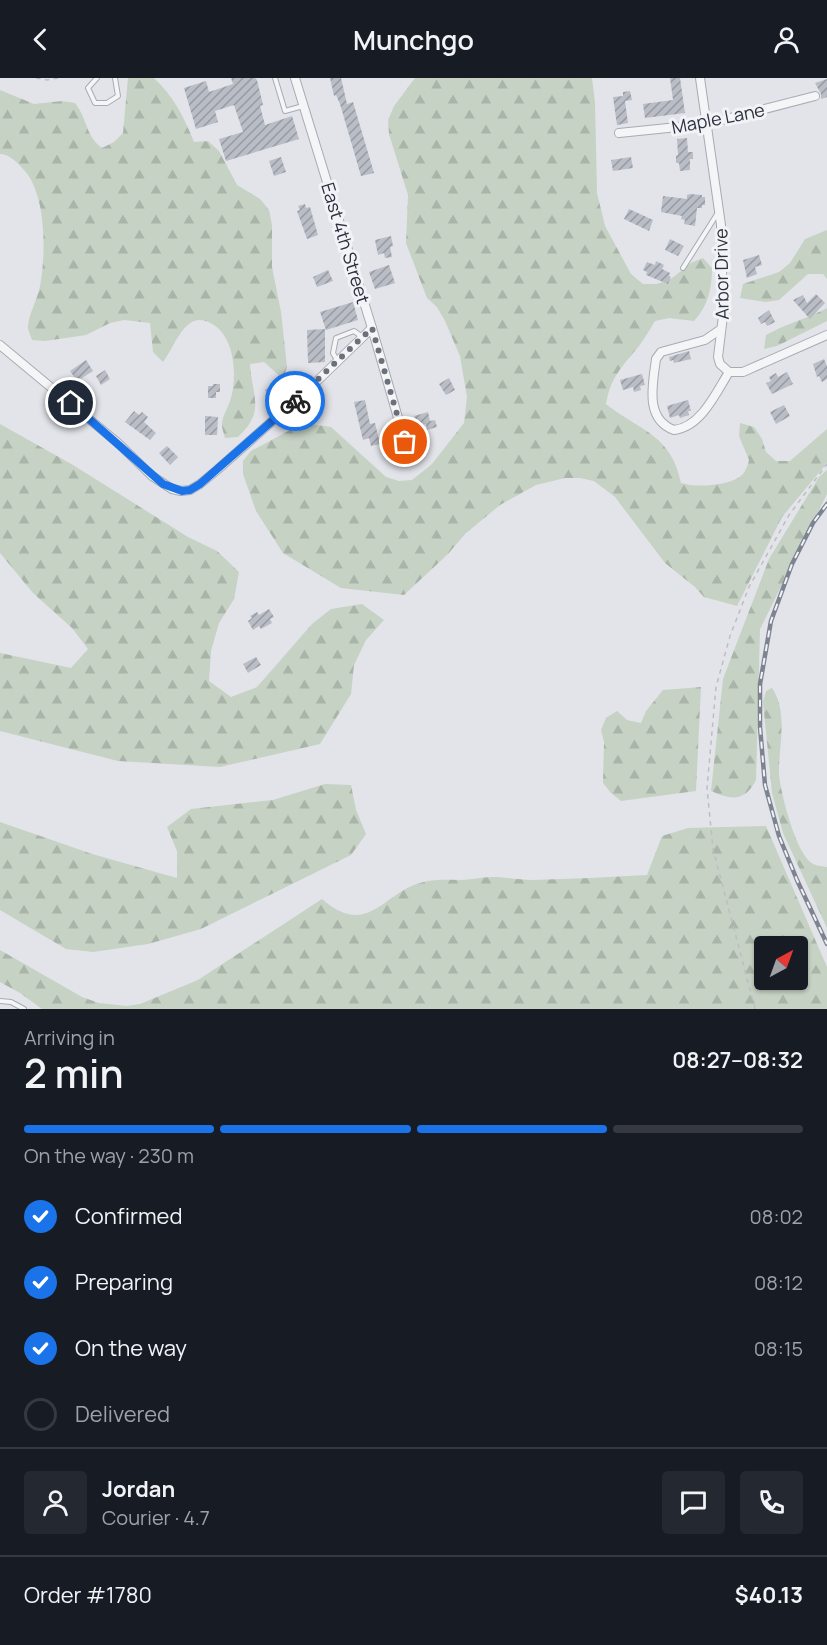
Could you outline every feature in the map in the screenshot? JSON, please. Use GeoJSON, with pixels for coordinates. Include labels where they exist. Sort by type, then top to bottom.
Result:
{"type":"FeatureCollection","features":[{"type":"Feature","properties":{"kind":"street","name":"East 4th Street"},"geometry":{"type":"LineString","coordinates":[[295,78],[405,442]]}},
{"type":"Feature","properties":{"kind":"street","name":"Arbor Drive"},"geometry":{"type":"LineString","coordinates":[[700,78],[719,211],[723,316],[718,357],[724,369],[729,372]]}},
{"type":"Feature","properties":{"kind":"street","name":"Maple Lane"},"geometry":{"type":"LineString","coordinates":[[619,133],[707,124],[815,96]]}},
{"type":"Feature","properties":{"kind":"street"},"geometry":{"type":"LineString","coordinates":[[0,345],[118,443],[152,476],[172,489],[182,491],[190,490],[200,484],[223,465],[372,328]]}},
{"type":"Feature","properties":{"kind":"street"},"geometry":{"type":"LineString","coordinates":[[721,329],[705,340],[658,354],[652,400],[657,417],[662,424],[674,430],[688,427],[707,407],[729,372],[743,372],[827,335]]}},
{"type":"Feature","properties":{"kind":"lane"},"geometry":{"type":"LineString","coordinates":[[97,78],[88,88],[95,103],[106,104],[118,96],[115,78]]}},
{"type":"Feature","properties":{"kind":"lane"},"geometry":{"type":"LineString","coordinates":[[274,78],[285,111],[303,106]]}},
{"type":"Feature","properties":{"kind":"lane"},"geometry":{"type":"LineString","coordinates":[[683,268],[719,211]]}},
{"type":"Feature","properties":{"kind":"lane"},"geometry":{"type":"LineString","coordinates":[[337,361],[333,354],[336,338],[354,331],[362,337]]}},
{"type":"Feature","properties":{"kind":"lane"},"geometry":{"type":"LineString","coordinates":[[0,1001],[11,1002],[24,1009]]}},
{"type":"Feature","properties":{"kind":"path"},"geometry":{"type":"LineString","coordinates":[[36,78],[47,80],[58,78]]}},
{"type":"Feature","properties":{"kind":"path"},"geometry":{"type":"LineString","coordinates":[[755,1009],[713,849],[707,788],[716,687],[730,636],[749,587],[789,515],[827,464]]}},
{"type":"Feature","properties":{"kind":"green space"},"geometry":{"type":"Polygon","coordinates":[[[128,78],[154,78],[178,108],[194,142],[208,141],[219,151],[237,185],[260,199],[269,210],[272,225],[272,267],[281,312],[287,367],[283,379],[264,362],[250,364],[255,411],[247,428],[238,437],[225,438],[222,428],[233,389],[234,369],[226,339],[214,325],[204,320],[196,320],[189,324],[177,338],[163,362],[153,352],[150,323],[124,320],[110,323],[86,335],[45,341],[32,340],[28,330],[42,273],[43,225],[37,193],[31,180],[15,161],[7,155],[0,154],[0,90],[34,104],[62,101],[75,103],[93,138],[102,148],[114,142],[123,133],[128,78]]]}},
{"type":"Feature","properties":{"kind":"green space"},"geometry":{"type":"Polygon","coordinates":[[[415,78],[592,78],[595,103],[597,193],[605,226],[631,274],[643,284],[657,284],[671,279],[691,263],[703,258],[712,268],[708,296],[699,315],[694,321],[669,318],[655,321],[614,379],[606,404],[662,444],[670,454],[681,483],[714,485],[731,481],[743,474],[749,460],[739,436],[740,423],[754,427],[762,439],[766,452],[776,461],[790,461],[827,429],[827,463],[782,517],[737,606],[704,597],[665,563],[615,497],[594,481],[580,478],[565,478],[536,485],[500,505],[465,534],[448,554],[404,595],[341,588],[283,553],[256,511],[243,474],[243,461],[251,451],[303,423],[331,427],[386,477],[399,481],[412,480],[432,464],[464,423],[467,397],[460,356],[445,321],[437,307],[427,298],[406,243],[408,195],[389,134],[388,120],[394,106],[415,78]]]}},
{"type":"Feature","properties":{"kind":"green space"},"geometry":{"type":"Polygon","coordinates":[[[827,230],[827,279],[823,274],[808,274],[779,300],[766,302],[740,298],[743,284],[779,272],[790,263],[805,239],[827,230]]]}},
{"type":"Feature","properties":{"kind":"green space"},"geometry":{"type":"Polygon","coordinates":[[[827,308],[827,321],[777,346],[764,349],[766,335],[827,308]]]}},
{"type":"Feature","properties":{"kind":"green space"},"geometry":{"type":"Polygon","coordinates":[[[0,424],[73,465],[188,537],[217,551],[239,572],[234,599],[219,623],[211,651],[209,681],[231,697],[257,687],[312,624],[331,609],[362,604],[384,620],[366,640],[354,665],[351,694],[320,744],[220,767],[118,761],[0,731],[0,653],[71,668],[88,649],[72,628],[33,593],[0,553],[0,424]]]}},
{"type":"Feature","properties":{"kind":"green space"},"geometry":{"type":"Polygon","coordinates":[[[827,470],[827,494],[760,629],[756,780],[742,796],[731,797],[718,794],[711,791],[723,679],[769,559],[819,477],[827,470]]]}},
{"type":"Feature","properties":{"kind":"green space"},"geometry":{"type":"Polygon","coordinates":[[[701,687],[696,791],[621,801],[603,783],[604,742],[601,730],[606,718],[617,711],[627,720],[641,723],[646,711],[663,690],[701,687]]]}},
{"type":"Feature","properties":{"kind":"green space"},"geometry":{"type":"Polygon","coordinates":[[[772,688],[780,708],[782,730],[779,775],[790,823],[807,858],[813,864],[827,867],[827,928],[783,833],[772,793],[763,702],[766,691],[772,688]]]}},
{"type":"Feature","properties":{"kind":"green space"},"geometry":{"type":"Polygon","coordinates":[[[325,784],[351,785],[356,810],[366,834],[351,855],[201,929],[148,944],[93,952],[66,949],[0,910],[0,822],[92,854],[177,878],[177,851],[167,827],[191,809],[273,800],[325,784]]]}},
{"type":"Feature","properties":{"kind":"green space"},"geometry":{"type":"Polygon","coordinates":[[[766,826],[827,967],[827,1009],[42,1009],[0,982],[0,950],[82,997],[99,1003],[127,1006],[140,1004],[198,980],[322,899],[338,910],[352,915],[364,914],[376,909],[410,887],[433,880],[492,877],[533,880],[647,875],[662,836],[688,828],[766,826]]]}},
{"type":"Feature","properties":{"kind":"building"},"geometry":{"type":"Polygon","coordinates":[[[231,78],[255,78],[263,105],[260,106],[265,125],[292,116],[299,139],[226,161],[219,139],[243,132],[234,105],[215,111],[218,122],[196,129],[184,88],[206,81],[209,92],[233,84],[231,78]]]}},
{"type":"Feature","properties":{"kind":"building"},"geometry":{"type":"Polygon","coordinates":[[[330,78],[341,78],[347,104],[353,102],[374,173],[361,176],[330,78]]]}},
{"type":"Feature","properties":{"kind":"building"},"geometry":{"type":"Polygon","coordinates":[[[670,78],[680,78],[685,113],[645,118],[643,104],[673,100],[670,78]]]}},
{"type":"Feature","properties":{"kind":"building"},"geometry":{"type":"Polygon","coordinates":[[[827,79],[827,97],[821,99],[815,83],[827,79]]]}},
{"type":"Feature","properties":{"kind":"building"},"geometry":{"type":"Polygon","coordinates":[[[630,91],[632,100],[625,101],[628,123],[617,125],[613,97],[623,96],[623,92],[630,91]]]}},
{"type":"Feature","properties":{"kind":"building"},"geometry":{"type":"Polygon","coordinates":[[[687,138],[688,152],[693,152],[693,159],[690,159],[690,170],[680,171],[679,163],[676,163],[677,139],[687,138]]]}},
{"type":"Feature","properties":{"kind":"building"},"geometry":{"type":"Polygon","coordinates":[[[281,157],[286,172],[274,176],[269,161],[281,157]]]}},
{"type":"Feature","properties":{"kind":"building"},"geometry":{"type":"Polygon","coordinates":[[[631,157],[633,168],[613,171],[611,160],[631,157]]]}},
{"type":"Feature","properties":{"kind":"building"},"geometry":{"type":"Polygon","coordinates":[[[687,195],[705,197],[705,205],[697,208],[695,226],[684,224],[685,220],[681,219],[682,216],[661,212],[663,196],[687,199],[687,195]]]}},
{"type":"Feature","properties":{"kind":"building"},"geometry":{"type":"Polygon","coordinates":[[[305,204],[306,208],[310,207],[318,235],[307,239],[297,211],[300,210],[298,206],[305,204]]]}},
{"type":"Feature","properties":{"kind":"building"},"geometry":{"type":"Polygon","coordinates":[[[629,209],[653,220],[649,231],[624,219],[629,209]]]}},
{"type":"Feature","properties":{"kind":"building"},"geometry":{"type":"Polygon","coordinates":[[[391,236],[392,257],[385,258],[384,253],[378,255],[375,240],[391,236]]]}},
{"type":"Feature","properties":{"kind":"building"},"geometry":{"type":"Polygon","coordinates":[[[670,239],[684,246],[678,256],[665,250],[670,239]]]}},
{"type":"Feature","properties":{"kind":"building"},"geometry":{"type":"Polygon","coordinates":[[[759,255],[762,265],[755,267],[757,274],[747,278],[743,260],[759,255]]]}},
{"type":"Feature","properties":{"kind":"building"},"geometry":{"type":"Polygon","coordinates":[[[656,261],[664,265],[662,269],[670,273],[668,284],[646,275],[647,272],[643,270],[647,262],[655,265],[656,261]]]}},
{"type":"Feature","properties":{"kind":"building"},"geometry":{"type":"Polygon","coordinates":[[[389,265],[395,283],[375,289],[369,272],[389,265]]]}},
{"type":"Feature","properties":{"kind":"building"},"geometry":{"type":"Polygon","coordinates":[[[328,270],[333,281],[317,287],[313,277],[328,270]]]}},
{"type":"Feature","properties":{"kind":"building"},"geometry":{"type":"Polygon","coordinates":[[[816,294],[825,303],[810,319],[793,300],[803,295],[807,303],[816,294]]]}},
{"type":"Feature","properties":{"kind":"building"},"geometry":{"type":"Polygon","coordinates":[[[353,302],[358,320],[326,330],[320,312],[353,302]]]}},
{"type":"Feature","properties":{"kind":"building"},"geometry":{"type":"Polygon","coordinates":[[[769,310],[775,322],[767,326],[765,322],[761,324],[758,318],[769,310]]]}},
{"type":"Feature","properties":{"kind":"building"},"geometry":{"type":"Polygon","coordinates":[[[325,329],[325,362],[308,363],[307,330],[325,329]]]}},
{"type":"Feature","properties":{"kind":"building"},"geometry":{"type":"Polygon","coordinates":[[[689,351],[691,359],[674,363],[673,360],[670,361],[669,357],[689,351]]]}},
{"type":"Feature","properties":{"kind":"building"},"geometry":{"type":"Polygon","coordinates":[[[824,359],[827,366],[827,379],[822,382],[819,376],[817,377],[813,364],[824,359]]]}},
{"type":"Feature","properties":{"kind":"building"},"geometry":{"type":"Polygon","coordinates":[[[86,360],[93,371],[77,381],[70,371],[86,360]]]}},
{"type":"Feature","properties":{"kind":"building"},"geometry":{"type":"Polygon","coordinates":[[[105,370],[110,379],[101,385],[96,376],[105,370]]]}},
{"type":"Feature","properties":{"kind":"building"},"geometry":{"type":"Polygon","coordinates":[[[787,372],[793,384],[772,394],[766,383],[771,381],[769,377],[776,373],[778,377],[787,372]]]}},
{"type":"Feature","properties":{"kind":"building"},"geometry":{"type":"Polygon","coordinates":[[[642,374],[645,385],[640,386],[641,390],[634,392],[633,387],[623,390],[620,380],[642,374]]]}},
{"type":"Feature","properties":{"kind":"building"},"geometry":{"type":"Polygon","coordinates":[[[449,378],[455,390],[446,395],[439,384],[449,378]]]}},
{"type":"Feature","properties":{"kind":"building"},"geometry":{"type":"Polygon","coordinates":[[[278,383],[283,392],[270,399],[265,390],[278,383]]]}},
{"type":"Feature","properties":{"kind":"building"},"geometry":{"type":"Polygon","coordinates":[[[213,384],[220,384],[220,392],[216,392],[216,398],[208,398],[208,386],[213,386],[213,384]]]}},
{"type":"Feature","properties":{"kind":"building"},"geometry":{"type":"Polygon","coordinates":[[[365,400],[370,424],[375,423],[380,444],[371,446],[369,438],[363,440],[354,402],[365,400]]]}},
{"type":"Feature","properties":{"kind":"building"},"geometry":{"type":"Polygon","coordinates":[[[688,400],[691,411],[688,411],[689,415],[670,418],[667,406],[688,400]]]}},
{"type":"Feature","properties":{"kind":"building"},"geometry":{"type":"Polygon","coordinates":[[[784,405],[790,416],[776,424],[770,412],[784,405]]]}},
{"type":"Feature","properties":{"kind":"building"},"geometry":{"type":"Polygon","coordinates":[[[134,411],[139,415],[142,412],[148,417],[144,422],[156,433],[150,440],[125,422],[134,411]]]}},
{"type":"Feature","properties":{"kind":"building"},"geometry":{"type":"Polygon","coordinates":[[[428,412],[430,421],[435,420],[437,427],[427,430],[426,424],[417,427],[414,416],[428,412]]]}},
{"type":"Feature","properties":{"kind":"building"},"geometry":{"type":"Polygon","coordinates":[[[205,416],[218,417],[217,435],[205,435],[205,416]]]}},
{"type":"Feature","properties":{"kind":"building"},"geometry":{"type":"Polygon","coordinates":[[[167,446],[178,457],[170,465],[159,453],[167,446]]]}},
{"type":"Feature","properties":{"kind":"building"},"geometry":{"type":"Polygon","coordinates":[[[269,609],[274,617],[270,619],[272,623],[261,629],[259,626],[253,630],[248,621],[252,618],[250,616],[257,612],[259,615],[269,609]]]}},
{"type":"Feature","properties":{"kind":"building"},"geometry":{"type":"Polygon","coordinates":[[[256,657],[261,665],[248,673],[243,664],[256,657]]]}},
{"type":"Feature","properties":{"kind":"railway"},"geometry":{"type":"LineString","coordinates":[[827,504],[813,523],[792,564],[771,621],[760,684],[760,727],[765,785],[779,836],[827,944]]}},
{"type":"Feature","properties":{"kind":"way so far"},"geometry":{"type":"LineString","coordinates":[[295,401],[372,328],[405,442]]}},
{"type":"Feature","properties":{"kind":"route"},"geometry":{"type":"LineString","coordinates":[[71,403],[152,476],[172,489],[182,491],[190,490],[218,470],[295,401]]}}]}
